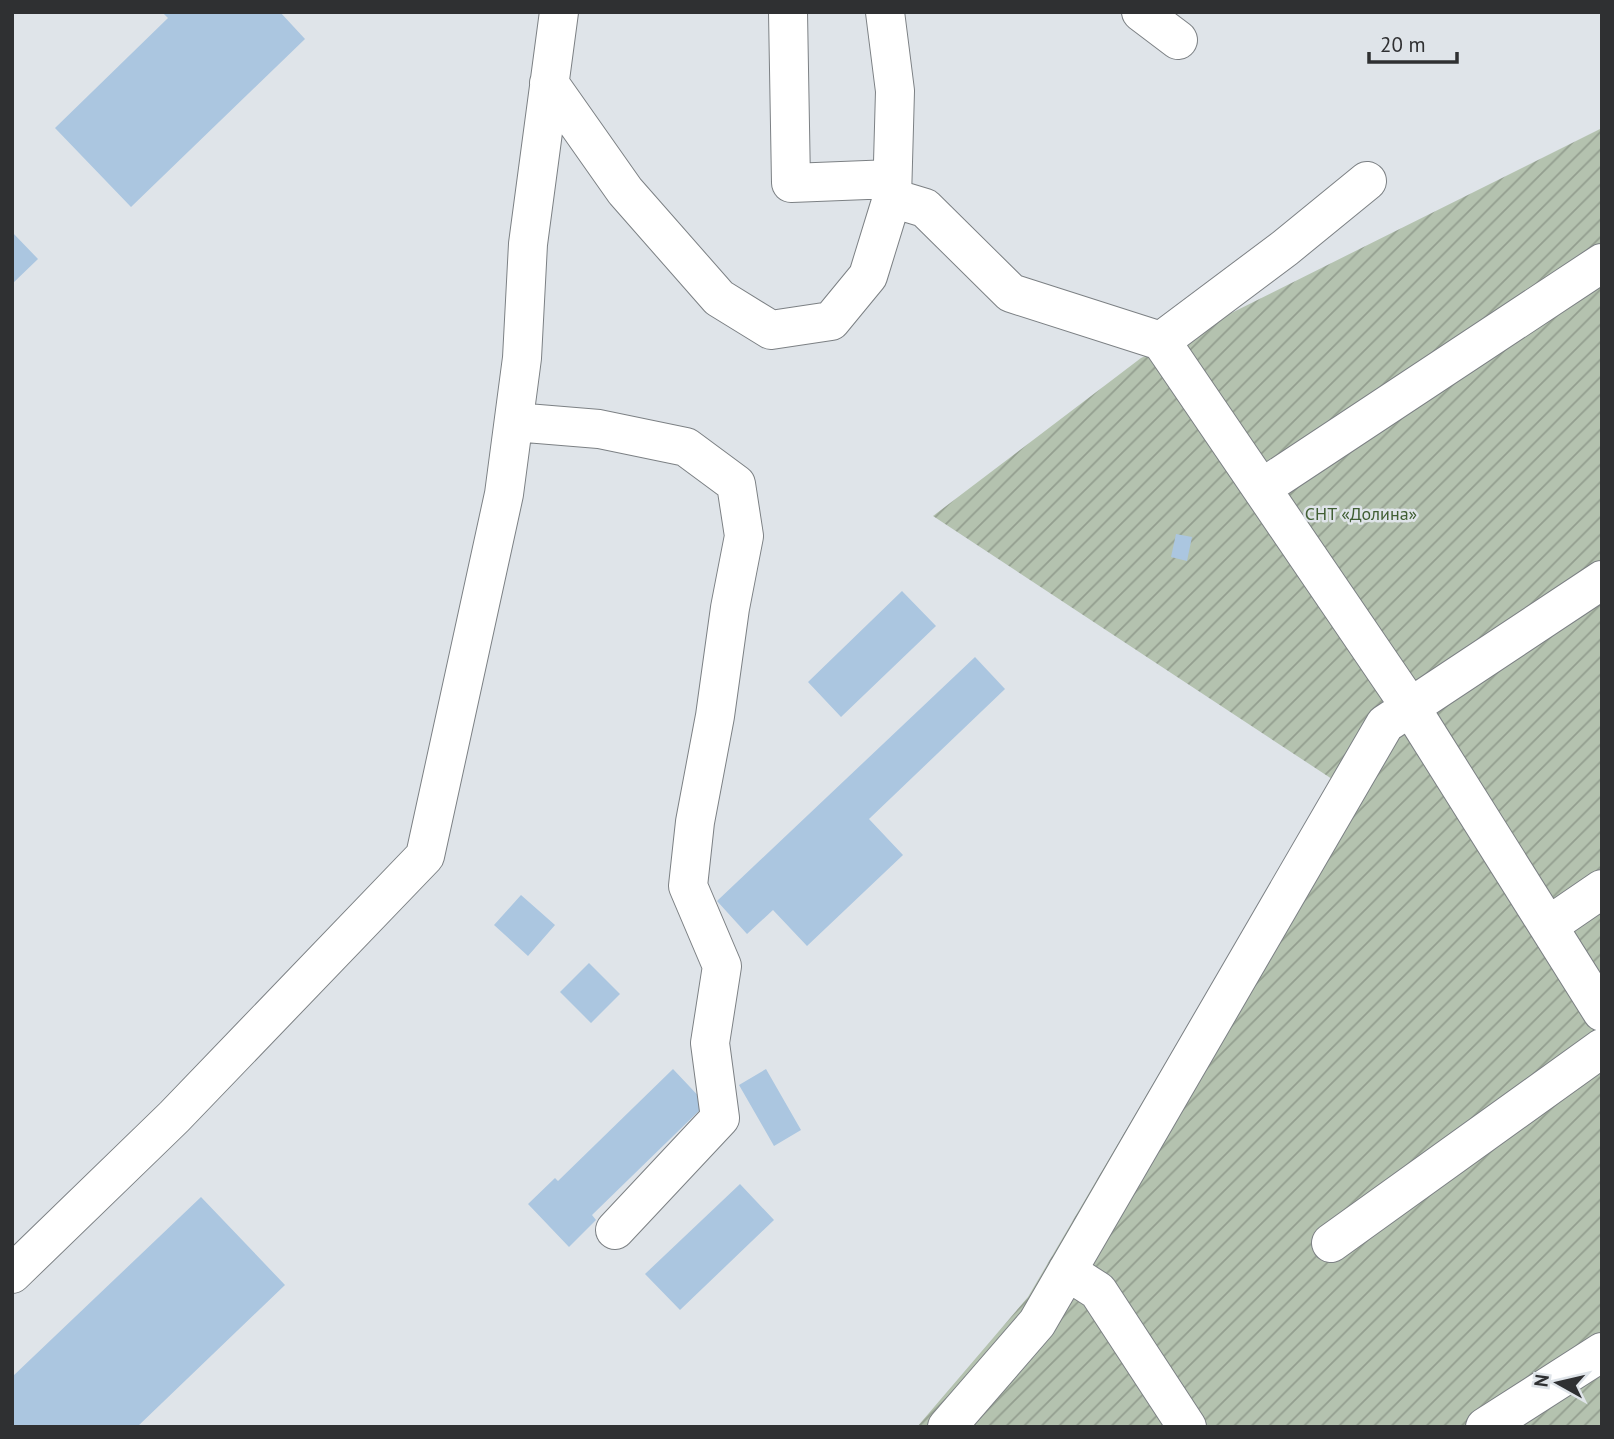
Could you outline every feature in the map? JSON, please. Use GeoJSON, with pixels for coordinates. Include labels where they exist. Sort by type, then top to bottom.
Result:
{"type":"FeatureCollection","features":[{"type":"Feature","properties":{"kind":"street"},"geometry":{"type":"LineString","coordinates":[[12,1274],[174,1117],[425,856],[504,494],[523,358],[528,244],[559,12]]}},
{"type":"Feature","properties":{"kind":"street"},"geometry":{"type":"LineString","coordinates":[[788,12],[791,183],[892,189],[925,208],[1011,293],[1161,341],[1411,708],[1602,1012]]}},
{"type":"Feature","properties":{"kind":"street"},"geometry":{"type":"LineString","coordinates":[[549,83],[625,191],[719,298],[771,331],[831,321],[868,276],[892,189],[895,91],[885,12]]}},
{"type":"Feature","properties":{"kind":"street"},"geometry":{"type":"LineString","coordinates":[[1141,12],[1178,40]]}},
{"type":"Feature","properties":{"kind":"street"},"geometry":{"type":"LineString","coordinates":[[1161,341],[1285,248],[1367,181]]}},
{"type":"Feature","properties":{"kind":"street"},"geometry":{"type":"LineString","coordinates":[[1262,488],[1602,263]]}},
{"type":"Feature","properties":{"kind":"street"},"geometry":{"type":"LineString","coordinates":[[514,422],[599,429],[686,447],[736,484],[744,536],[695,822],[688,886],[722,966],[710,1044],[720,1118],[615,1230]]}},
{"type":"Feature","properties":{"kind":"street"},"geometry":{"type":"LineString","coordinates":[[947,1427],[1037,1323],[1310,835],[1385,724],[1602,580]]}},
{"type":"Feature","properties":{"kind":"street"},"geometry":{"type":"LineString","coordinates":[[1548,926],[1602,889]]}},
{"type":"Feature","properties":{"kind":"street"},"geometry":{"type":"LineString","coordinates":[[1331,1243],[1602,1048]]}},
{"type":"Feature","properties":{"kind":"street"},"geometry":{"type":"LineString","coordinates":[[1067,1271],[1098,1291],[1187,1427]]}},
{"type":"Feature","properties":{"kind":"street"},"geometry":{"type":"LineString","coordinates":[[1485,1427],[1602,1352]]}},
{"type":"Feature","properties":{"kind":"green space","name":"СНТ «Долина»"},"geometry":{"type":"Polygon","coordinates":[[[1602,128],[1602,1427],[917,1427],[1028,1297],[1332,779],[933,516],[1141,358],[1602,128]]]}},
{"type":"Feature","properties":{"kind":"building"},"geometry":{"type":"Polygon","coordinates":[[[162,12],[280,12],[305,39],[131,207],[55,128],[168,18],[162,12]]]}},
{"type":"Feature","properties":{"kind":"building"},"geometry":{"type":"Polygon","coordinates":[[[12,232],[38,259],[12,284],[12,232]]]}},
{"type":"Feature","properties":{"kind":"building"},"geometry":{"type":"Polygon","coordinates":[[[1176,534],[1192,537],[1187,561],[1171,557],[1176,534]]]}},
{"type":"Feature","properties":{"kind":"building"},"geometry":{"type":"Polygon","coordinates":[[[902,591],[936,626],[841,717],[808,682],[902,591]]]}},
{"type":"Feature","properties":{"kind":"building"},"geometry":{"type":"Polygon","coordinates":[[[975,657],[1005,689],[869,819],[903,855],[807,946],[773,910],[747,934],[717,901],[975,657]]]}},
{"type":"Feature","properties":{"kind":"building"},"geometry":{"type":"Polygon","coordinates":[[[521,895],[555,925],[528,956],[494,925],[521,895]]]}},
{"type":"Feature","properties":{"kind":"building"},"geometry":{"type":"Polygon","coordinates":[[[589,963],[620,994],[591,1023],[560,992],[589,963]]]}},
{"type":"Feature","properties":{"kind":"building"},"geometry":{"type":"Polygon","coordinates":[[[673,1069],[706,1104],[592,1215],[596,1220],[569,1247],[528,1204],[555,1178],[558,1181],[673,1069]]]}},
{"type":"Feature","properties":{"kind":"building"},"geometry":{"type":"Polygon","coordinates":[[[766,1069],[801,1130],[774,1146],[739,1085],[766,1069]]]}},
{"type":"Feature","properties":{"kind":"building"},"geometry":{"type":"Polygon","coordinates":[[[740,1184],[774,1220],[680,1310],[645,1274],[740,1184]]]}},
{"type":"Feature","properties":{"kind":"building"},"geometry":{"type":"Polygon","coordinates":[[[201,1197],[285,1285],[137,1427],[12,1427],[12,1377],[201,1197]]]}}]}
